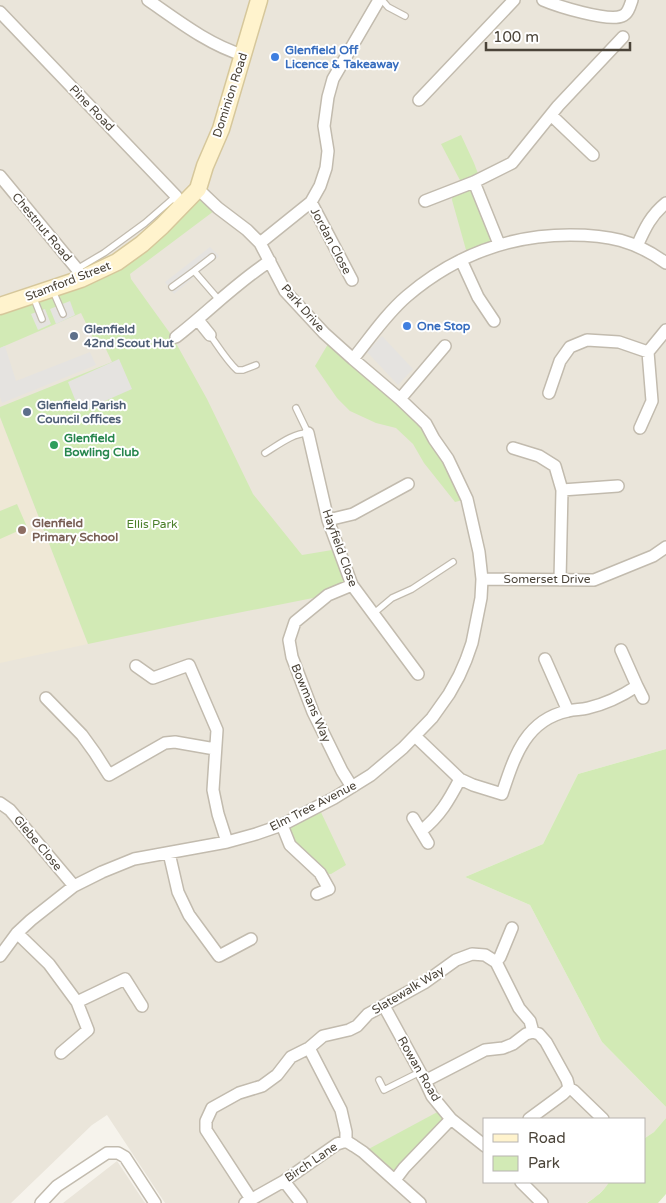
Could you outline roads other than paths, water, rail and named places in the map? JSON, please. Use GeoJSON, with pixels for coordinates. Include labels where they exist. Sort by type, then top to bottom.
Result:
{"type":"FeatureCollection","features":[{"type":"Feature","properties":{"kind":"street"},"geometry":{"type":"LineString","coordinates":[[148,0],[212,42],[233,52],[243,54]]}},
{"type":"Feature","properties":{"kind":"street","name":"Dominion Road"},"geometry":{"type":"LineString","coordinates":[[198,189],[205,166],[221,130],[259,0]]}},
{"type":"Feature","properties":{"kind":"street"},"geometry":{"type":"LineString","coordinates":[[260,243],[311,202],[320,186],[326,168],[328,152],[324,126],[325,111],[333,79],[380,0]]}},
{"type":"Feature","properties":{"kind":"street"},"geometry":{"type":"LineString","coordinates":[[419,100],[514,0]]}},
{"type":"Feature","properties":{"kind":"street"},"geometry":{"type":"LineString","coordinates":[[543,0],[556,5],[614,18],[625,14],[632,0]]}},
{"type":"Feature","properties":{"kind":"street","name":"Pine Road"},"geometry":{"type":"LineString","coordinates":[[0,12],[179,201]]}},
{"type":"Feature","properties":{"kind":"street"},"geometry":{"type":"LineString","coordinates":[[425,201],[474,182],[512,163],[550,115],[623,38]]}},
{"type":"Feature","properties":{"kind":"street"},"geometry":{"type":"LineString","coordinates":[[550,115],[593,155]]}},
{"type":"Feature","properties":{"kind":"street","name":"Chestnut Road"},"geometry":{"type":"LineString","coordinates":[[0,176],[79,274]]}},
{"type":"Feature","properties":{"kind":"street"},"geometry":{"type":"LineString","coordinates":[[474,182],[499,244]]}},
{"type":"Feature","properties":{"kind":"street","name":"Stamford Street"},"geometry":{"type":"LineString","coordinates":[[0,306],[52,288],[79,274],[124,258],[162,226],[179,201],[198,189]]}},
{"type":"Feature","properties":{"kind":"street","name":"Park Drive"},"geometry":{"type":"LineString","coordinates":[[198,189],[260,243],[285,291],[324,333],[352,359]]}},
{"type":"Feature","properties":{"kind":"street","name":"Jordan Close"},"geometry":{"type":"LineString","coordinates":[[311,202],[352,280]]}},
{"type":"Feature","properties":{"kind":"street"},"geometry":{"type":"LineString","coordinates":[[637,246],[650,219],[666,203]]}},
{"type":"Feature","properties":{"kind":"street"},"geometry":{"type":"LineString","coordinates":[[352,359],[389,314],[406,297],[444,269],[479,251],[499,244],[540,236],[592,235],[617,238],[651,253],[666,263]]}},
{"type":"Feature","properties":{"kind":"street"},"geometry":{"type":"LineString","coordinates":[[461,260],[478,297],[494,321]]}},
{"type":"Feature","properties":{"kind":"street"},"geometry":{"type":"LineString","coordinates":[[176,337],[258,268],[270,261]]}},
{"type":"Feature","properties":{"kind":"street"},"geometry":{"type":"LineString","coordinates":[[198,320],[210,334]]}},
{"type":"Feature","properties":{"kind":"street"},"geometry":{"type":"LineString","coordinates":[[640,428],[652,401],[648,352],[666,330]]}},
{"type":"Feature","properties":{"kind":"street"},"geometry":{"type":"LineString","coordinates":[[549,393],[560,361],[570,347],[587,340],[619,342],[648,352]]}},
{"type":"Feature","properties":{"kind":"street"},"geometry":{"type":"LineString","coordinates":[[400,399],[438,349]]}},
{"type":"Feature","properties":{"kind":"street","name":"Elm Tree Avenue"},"geometry":{"type":"LineString","coordinates":[[0,956],[17,933],[31,920],[74,886],[102,872],[134,859],[227,842],[256,834],[282,824],[334,798],[371,775],[416,736],[441,706],[452,688],[472,643],[482,598],[479,552],[468,500],[448,459],[426,424],[400,399],[352,359]]}},
{"type":"Feature","properties":{"kind":"street","name":"Hayfield Close"},"geometry":{"type":"LineString","coordinates":[[308,433],[328,520],[352,585],[418,674]]}},
{"type":"Feature","properties":{"kind":"street"},"geometry":{"type":"LineString","coordinates":[[513,448],[538,456],[555,466],[562,490],[560,580]]}},
{"type":"Feature","properties":{"kind":"street"},"geometry":{"type":"LineString","coordinates":[[328,520],[353,514],[408,484]]}},
{"type":"Feature","properties":{"kind":"street"},"geometry":{"type":"LineString","coordinates":[[562,490],[618,486]]}},
{"type":"Feature","properties":{"kind":"street","name":"Somerset Drive"},"geometry":{"type":"LineString","coordinates":[[482,578],[594,580],[666,549]]}},
{"type":"Feature","properties":{"kind":"street","name":"Bowmans Way"},"geometry":{"type":"LineString","coordinates":[[352,585],[328,595],[295,622],[289,640],[292,657],[313,712],[352,787]]}},
{"type":"Feature","properties":{"kind":"street"},"geometry":{"type":"LineString","coordinates":[[621,650],[643,698]]}},
{"type":"Feature","properties":{"kind":"street"},"geometry":{"type":"LineString","coordinates":[[545,658],[568,711]]}},
{"type":"Feature","properties":{"kind":"street"},"geometry":{"type":"LineString","coordinates":[[136,666],[153,678],[190,665],[216,730],[213,790],[227,842]]}},
{"type":"Feature","properties":{"kind":"street"},"geometry":{"type":"LineString","coordinates":[[416,736],[460,779],[505,796],[514,759],[520,747],[526,738],[543,722],[552,716],[568,711],[586,709],[603,704],[637,686]]}},
{"type":"Feature","properties":{"kind":"street"},"geometry":{"type":"LineString","coordinates":[[46,698],[82,735],[109,775],[165,743],[175,742],[215,749]]}},
{"type":"Feature","properties":{"kind":"street"},"geometry":{"type":"LineString","coordinates":[[421,831],[437,817],[460,779]]}},
{"type":"Feature","properties":{"kind":"street","name":"Glebe Close"},"geometry":{"type":"LineString","coordinates":[[0,803],[10,810],[74,886]]}},
{"type":"Feature","properties":{"kind":"street"},"geometry":{"type":"LineString","coordinates":[[413,818],[428,843]]}},
{"type":"Feature","properties":{"kind":"street"},"geometry":{"type":"LineString","coordinates":[[282,824],[290,845],[320,873],[329,889],[317,894]]}},
{"type":"Feature","properties":{"kind":"street"},"geometry":{"type":"LineString","coordinates":[[169,853],[178,892],[188,915],[219,956],[251,939]]}},
{"type":"Feature","properties":{"kind":"street"},"geometry":{"type":"LineString","coordinates":[[512,928],[496,962],[518,1008],[530,1021],[533,1032]]}},
{"type":"Feature","properties":{"kind":"street"},"geometry":{"type":"LineString","coordinates":[[17,933],[49,964],[77,1002],[88,1030],[61,1053]]}},
{"type":"Feature","properties":{"kind":"street","name":"Slatewalk Way"},"geometry":{"type":"LineString","coordinates":[[248,1201],[206,1130],[206,1122],[212,1108],[239,1093],[262,1086],[277,1075],[291,1057],[309,1048],[323,1036],[357,1026],[368,1014],[424,983],[456,960],[472,954],[485,955],[496,962]]}},
{"type":"Feature","properties":{"kind":"street"},"geometry":{"type":"LineString","coordinates":[[77,1002],[125,979],[142,1006]]}},
{"type":"Feature","properties":{"kind":"street","name":"Rowan Road"},"geometry":{"type":"LineString","coordinates":[[384,1006],[432,1096],[451,1119],[483,1144]]}},
{"type":"Feature","properties":{"kind":"street"},"geometry":{"type":"LineString","coordinates":[[422,1076],[485,1050],[502,1048],[513,1044],[526,1034],[533,1032],[539,1034],[546,1042],[567,1080],[569,1088],[602,1118]]}},
{"type":"Feature","properties":{"kind":"street"},"geometry":{"type":"LineString","coordinates":[[309,1048],[341,1110],[346,1141]]}},
{"type":"Feature","properties":{"kind":"street"},"geometry":{"type":"LineString","coordinates":[[530,1118],[569,1088]]}},
{"type":"Feature","properties":{"kind":"street"},"geometry":{"type":"LineString","coordinates":[[395,1180],[451,1119]]}},
{"type":"Feature","properties":{"kind":"street","name":"Birch Lane"},"geometry":{"type":"LineString","coordinates":[[248,1201],[284,1181],[337,1144],[346,1141],[395,1180],[420,1203]]}},
{"type":"Feature","properties":{"kind":"street"},"geometry":{"type":"LineString","coordinates":[[41,1203],[57,1186],[98,1158],[107,1153],[118,1153],[125,1156],[155,1203]]}},
{"type":"Feature","properties":{"kind":"street"},"geometry":{"type":"LineString","coordinates":[[284,1181],[301,1203]]}},
{"type":"Feature","properties":{"kind":"street"},"geometry":{"type":"LineString","coordinates":[[522,1183],[542,1203]]}},
{"type":"Feature","properties":{"kind":"lane"},"geometry":{"type":"LineString","coordinates":[[380,0],[388,8],[405,16]]}},
{"type":"Feature","properties":{"kind":"lane"},"geometry":{"type":"LineString","coordinates":[[172,287],[212,257]]}},
{"type":"Feature","properties":{"kind":"lane"},"geometry":{"type":"LineString","coordinates":[[194,271],[220,301]]}},
{"type":"Feature","properties":{"kind":"lane"},"geometry":{"type":"LineString","coordinates":[[52,288],[63,314]]}},
{"type":"Feature","properties":{"kind":"lane"},"geometry":{"type":"LineString","coordinates":[[33,295],[42,319]]}},
{"type":"Feature","properties":{"kind":"lane"},"geometry":{"type":"LineString","coordinates":[[210,334],[231,365],[237,370],[244,370],[256,365]]}},
{"type":"Feature","properties":{"kind":"lane"},"geometry":{"type":"LineString","coordinates":[[266,453],[294,436],[308,433],[296,408]]}},
{"type":"Feature","properties":{"kind":"lane"},"geometry":{"type":"LineString","coordinates":[[373,614],[392,598],[412,589],[453,562]]}},
{"type":"Feature","properties":{"kind":"lane"},"geometry":{"type":"LineString","coordinates":[[379,1080],[384,1090],[422,1076]]}},
{"type":"Feature","properties":{"kind":"place","name":"Glenfield Off Licence & Takeaway"},"geometry":{"type":"Point","coordinates":[275,57]}},
{"type":"Feature","properties":{"kind":"place","name":"One Stop"},"geometry":{"type":"Point","coordinates":[407,326]}},
{"type":"Feature","properties":{"kind":"place","name":"Glenfield 42nd Scout Hut"},"geometry":{"type":"Point","coordinates":[74,336]}},
{"type":"Feature","properties":{"kind":"place","name":"Glenfield Parish Council offices"},"geometry":{"type":"Point","coordinates":[27,412]}},
{"type":"Feature","properties":{"kind":"place","name":"Glenfield Bowling Club"},"geometry":{"type":"Point","coordinates":[54,445]}},
{"type":"Feature","properties":{"kind":"place","name":"Glenfield Primary School"},"geometry":{"type":"Point","coordinates":[22,530]}},
{"type":"Feature","properties":{"kind":"park label","name":"Ellis Park"},"geometry":{"type":"Point","coordinates":[152,524]}}]}
